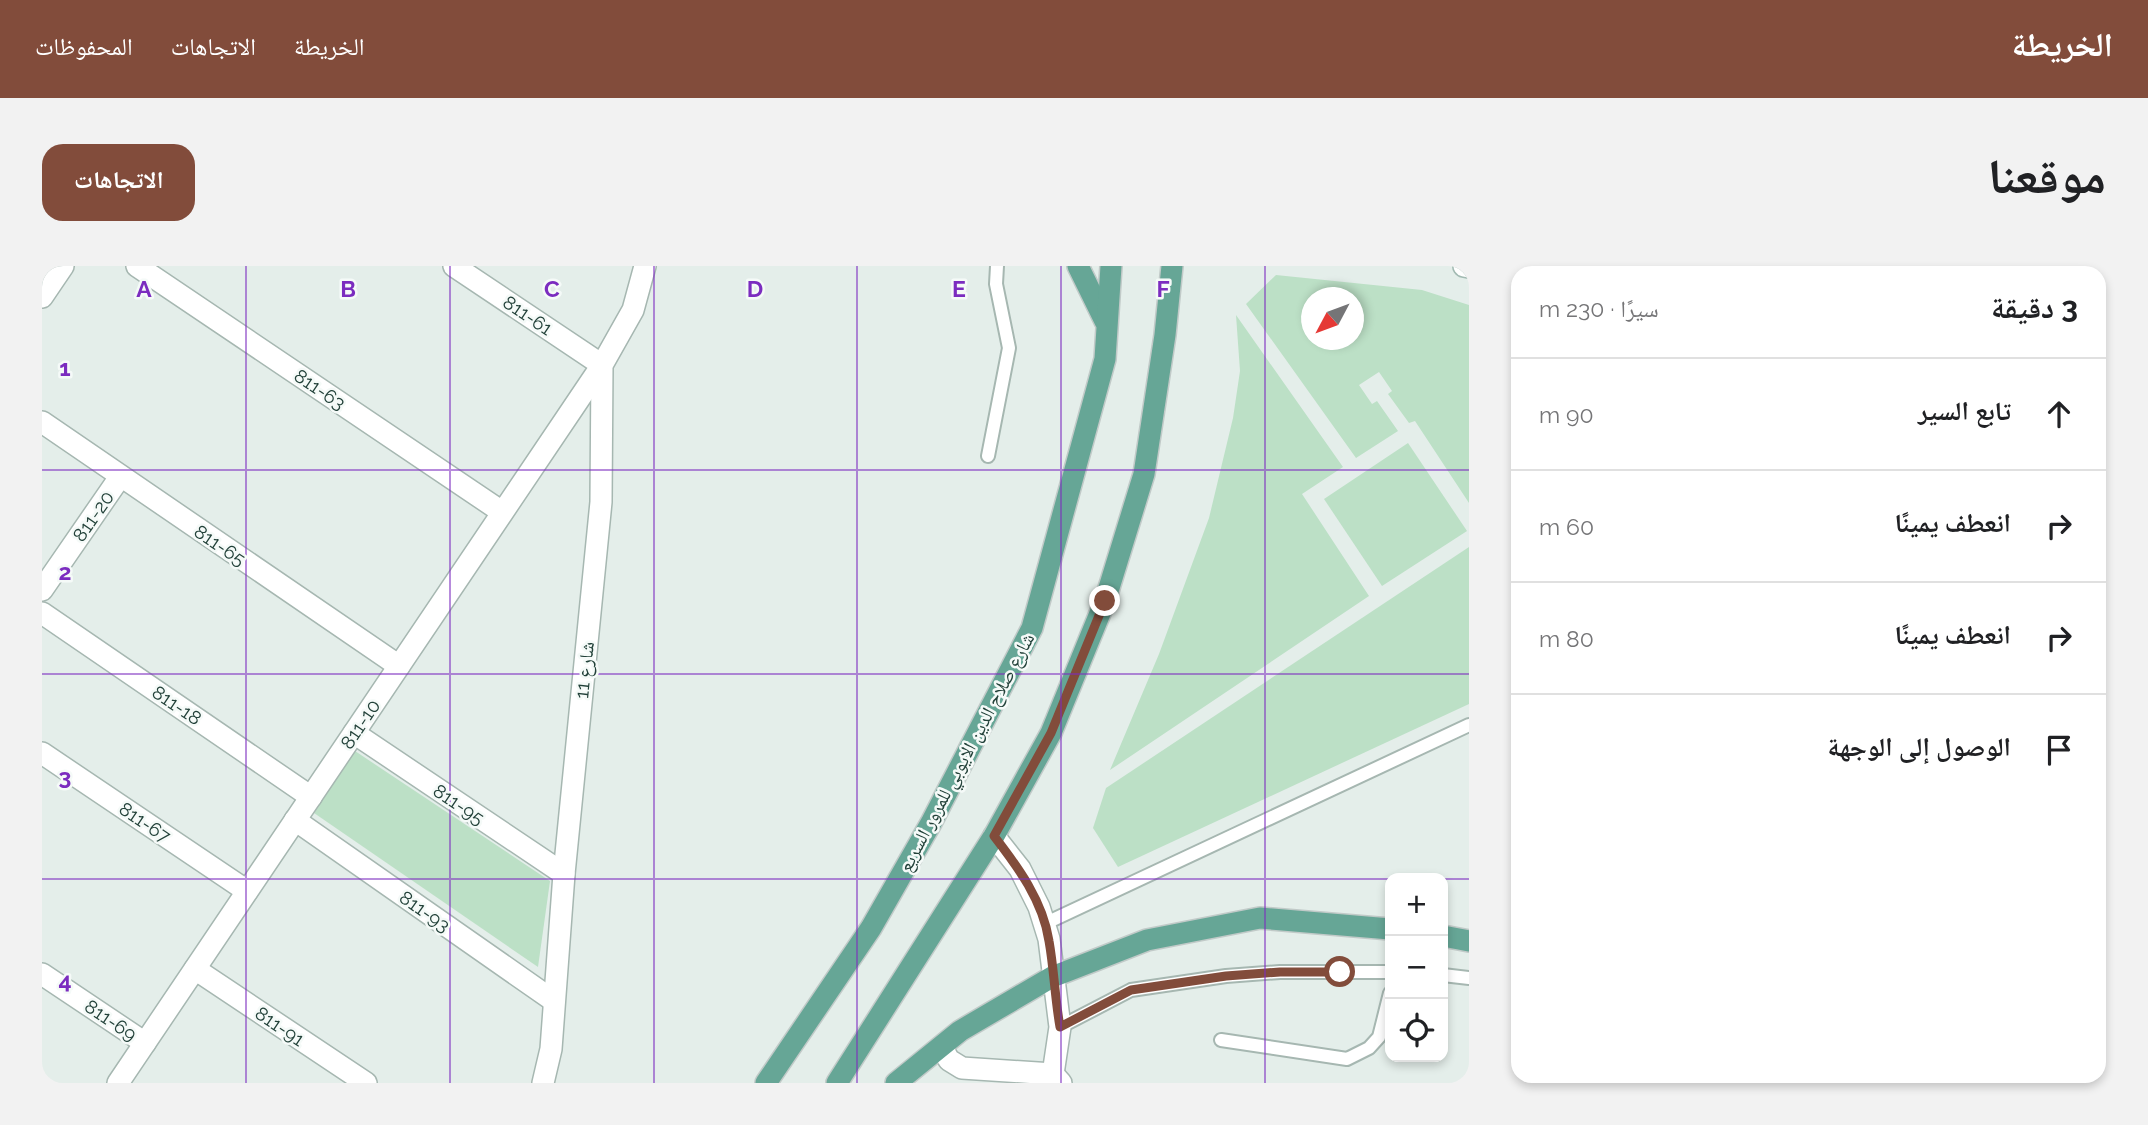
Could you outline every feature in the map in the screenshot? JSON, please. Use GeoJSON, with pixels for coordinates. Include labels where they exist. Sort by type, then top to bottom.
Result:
{"type":"FeatureCollection","features":[{"type":"Feature","properties":{"kind":"main road"},"geometry":{"type":"LineString","coordinates":[[1078,266],[1107,327]]}},
{"type":"Feature","properties":{"kind":"main road","name":"شارع صلاح الدين الايوبي للمرور السريع"},"geometry":{"type":"LineString","coordinates":[[766,1083],[871,928],[931,823],[1032,628],[1105,359],[1111,266]]}},
{"type":"Feature","properties":{"kind":"main road"},"geometry":{"type":"LineString","coordinates":[[837,1083],[994,836],[1051,733],[1105,601],[1144,474],[1165,335],[1172,266]]}},
{"type":"Feature","properties":{"kind":"main road"},"geometry":{"type":"LineString","coordinates":[[897,1083],[960,1031],[1052,977],[1147,940],[1260,918],[1385,929]]}},
{"type":"Feature","properties":{"kind":"main road"},"geometry":{"type":"LineString","coordinates":[[1448,937],[1469,942]]}},
{"type":"Feature","properties":{"kind":"street"},"geometry":{"type":"LineString","coordinates":[[42,297],[63,266]]}},
{"type":"Feature","properties":{"kind":"street","name":"811-63"},"geometry":{"type":"LineString","coordinates":[[137,266],[502,512]]}},
{"type":"Feature","properties":{"kind":"street","name":"811-61"},"geometry":{"type":"LineString","coordinates":[[453,266],[602,365]]}},
{"type":"Feature","properties":{"kind":"street","name":"شارع 11"},"geometry":{"type":"LineString","coordinates":[[543,1083],[551,1049],[564,874],[601,502],[602,365],[633,310],[645,266]]}},
{"type":"Feature","properties":{"kind":"street"},"geometry":{"type":"LineString","coordinates":[[1464,266],[1469,268]]}},
{"type":"Feature","properties":{"kind":"street","name":"811-10"},"geometry":{"type":"LineString","coordinates":[[118,1083],[602,365]]}},
{"type":"Feature","properties":{"kind":"street","name":"811-65"},"geometry":{"type":"LineString","coordinates":[[42,422],[399,666]]}},
{"type":"Feature","properties":{"kind":"street","name":"811-20"},"geometry":{"type":"LineString","coordinates":[[42,590],[120,477]]}},
{"type":"Feature","properties":{"kind":"street","name":"811-18"},"geometry":{"type":"LineString","coordinates":[[42,613],[311,797]]}},
{"type":"Feature","properties":{"kind":"street","name":"811-95"},"geometry":{"type":"LineString","coordinates":[[354,733],[564,874]]}},
{"type":"Feature","properties":{"kind":"street","name":"811-67"},"geometry":{"type":"LineString","coordinates":[[42,753],[247,891]]}},
{"type":"Feature","properties":{"kind":"street","name":"811-93"},"geometry":{"type":"LineString","coordinates":[[295,820],[554,1001]]}},
{"type":"Feature","properties":{"kind":"street"},"geometry":{"type":"LineString","coordinates":[[942,1048],[949,1060],[962,1068],[1057,1078],[1060,1027],[1049,939],[1039,907],[1020,869],[994,836]]}},
{"type":"Feature","properties":{"kind":"street","name":"811-91"},"geometry":{"type":"LineString","coordinates":[[195,970],[366,1083]]}},
{"type":"Feature","properties":{"kind":"street","name":"811-69"},"geometry":{"type":"LineString","coordinates":[[42,974],[145,1043]]}},
{"type":"Feature","properties":{"kind":"lane"},"geometry":{"type":"LineString","coordinates":[[988,456],[1009,348],[996,284],[997,266]]}},
{"type":"Feature","properties":{"kind":"lane"},"geometry":{"type":"LineString","coordinates":[[1044,924],[1469,725]]}},
{"type":"Feature","properties":{"kind":"lane"},"geometry":{"type":"LineString","coordinates":[[1060,1027],[1131,990],[1226,976],[1280,972],[1385,972]]}},
{"type":"Feature","properties":{"kind":"lane"},"geometry":{"type":"LineString","coordinates":[[1448,976],[1469,978]]}},
{"type":"Feature","properties":{"kind":"lane"},"geometry":{"type":"LineString","coordinates":[[1221,1040],[1347,1059],[1368,1048],[1378,1037],[1388,999]]}},
{"type":"Feature","properties":{"kind":"green space"},"geometry":{"type":"Polygon","coordinates":[[[1276,275],[1422,290],[1469,305],[1469,503],[1415,421],[1409,423],[1388,394],[1392,391],[1379,372],[1359,385],[1372,404],[1377,401],[1398,431],[1356,458],[1246,304],[1276,275]]]}},
{"type":"Feature","properties":{"kind":"green space"},"geometry":{"type":"Polygon","coordinates":[[[1236,315],[1343,467],[1302,494],[1369,596],[1110,770],[1159,654],[1209,518],[1233,418],[1240,371],[1236,315]]]}},
{"type":"Feature","properties":{"kind":"green space"},"geometry":{"type":"Polygon","coordinates":[[[1408,443],[1467,531],[1382,586],[1324,499],[1408,443]]]}},
{"type":"Feature","properties":{"kind":"green space"},"geometry":{"type":"Polygon","coordinates":[[[1469,547],[1469,704],[1118,867],[1093,828],[1106,788],[1469,547]]]}},
{"type":"Feature","properties":{"kind":"green space"},"geometry":{"type":"Polygon","coordinates":[[[355,751],[550,881],[538,967],[314,813],[355,751]]]}},
{"type":"Feature","properties":{"kind":"route"},"geometry":{"type":"LineString","coordinates":[[1105,601],[1051,733],[994,836],[1020,869],[1039,907],[1049,939],[1060,1027],[1131,990],[1226,976],[1280,972],[1340,972]]}}]}
